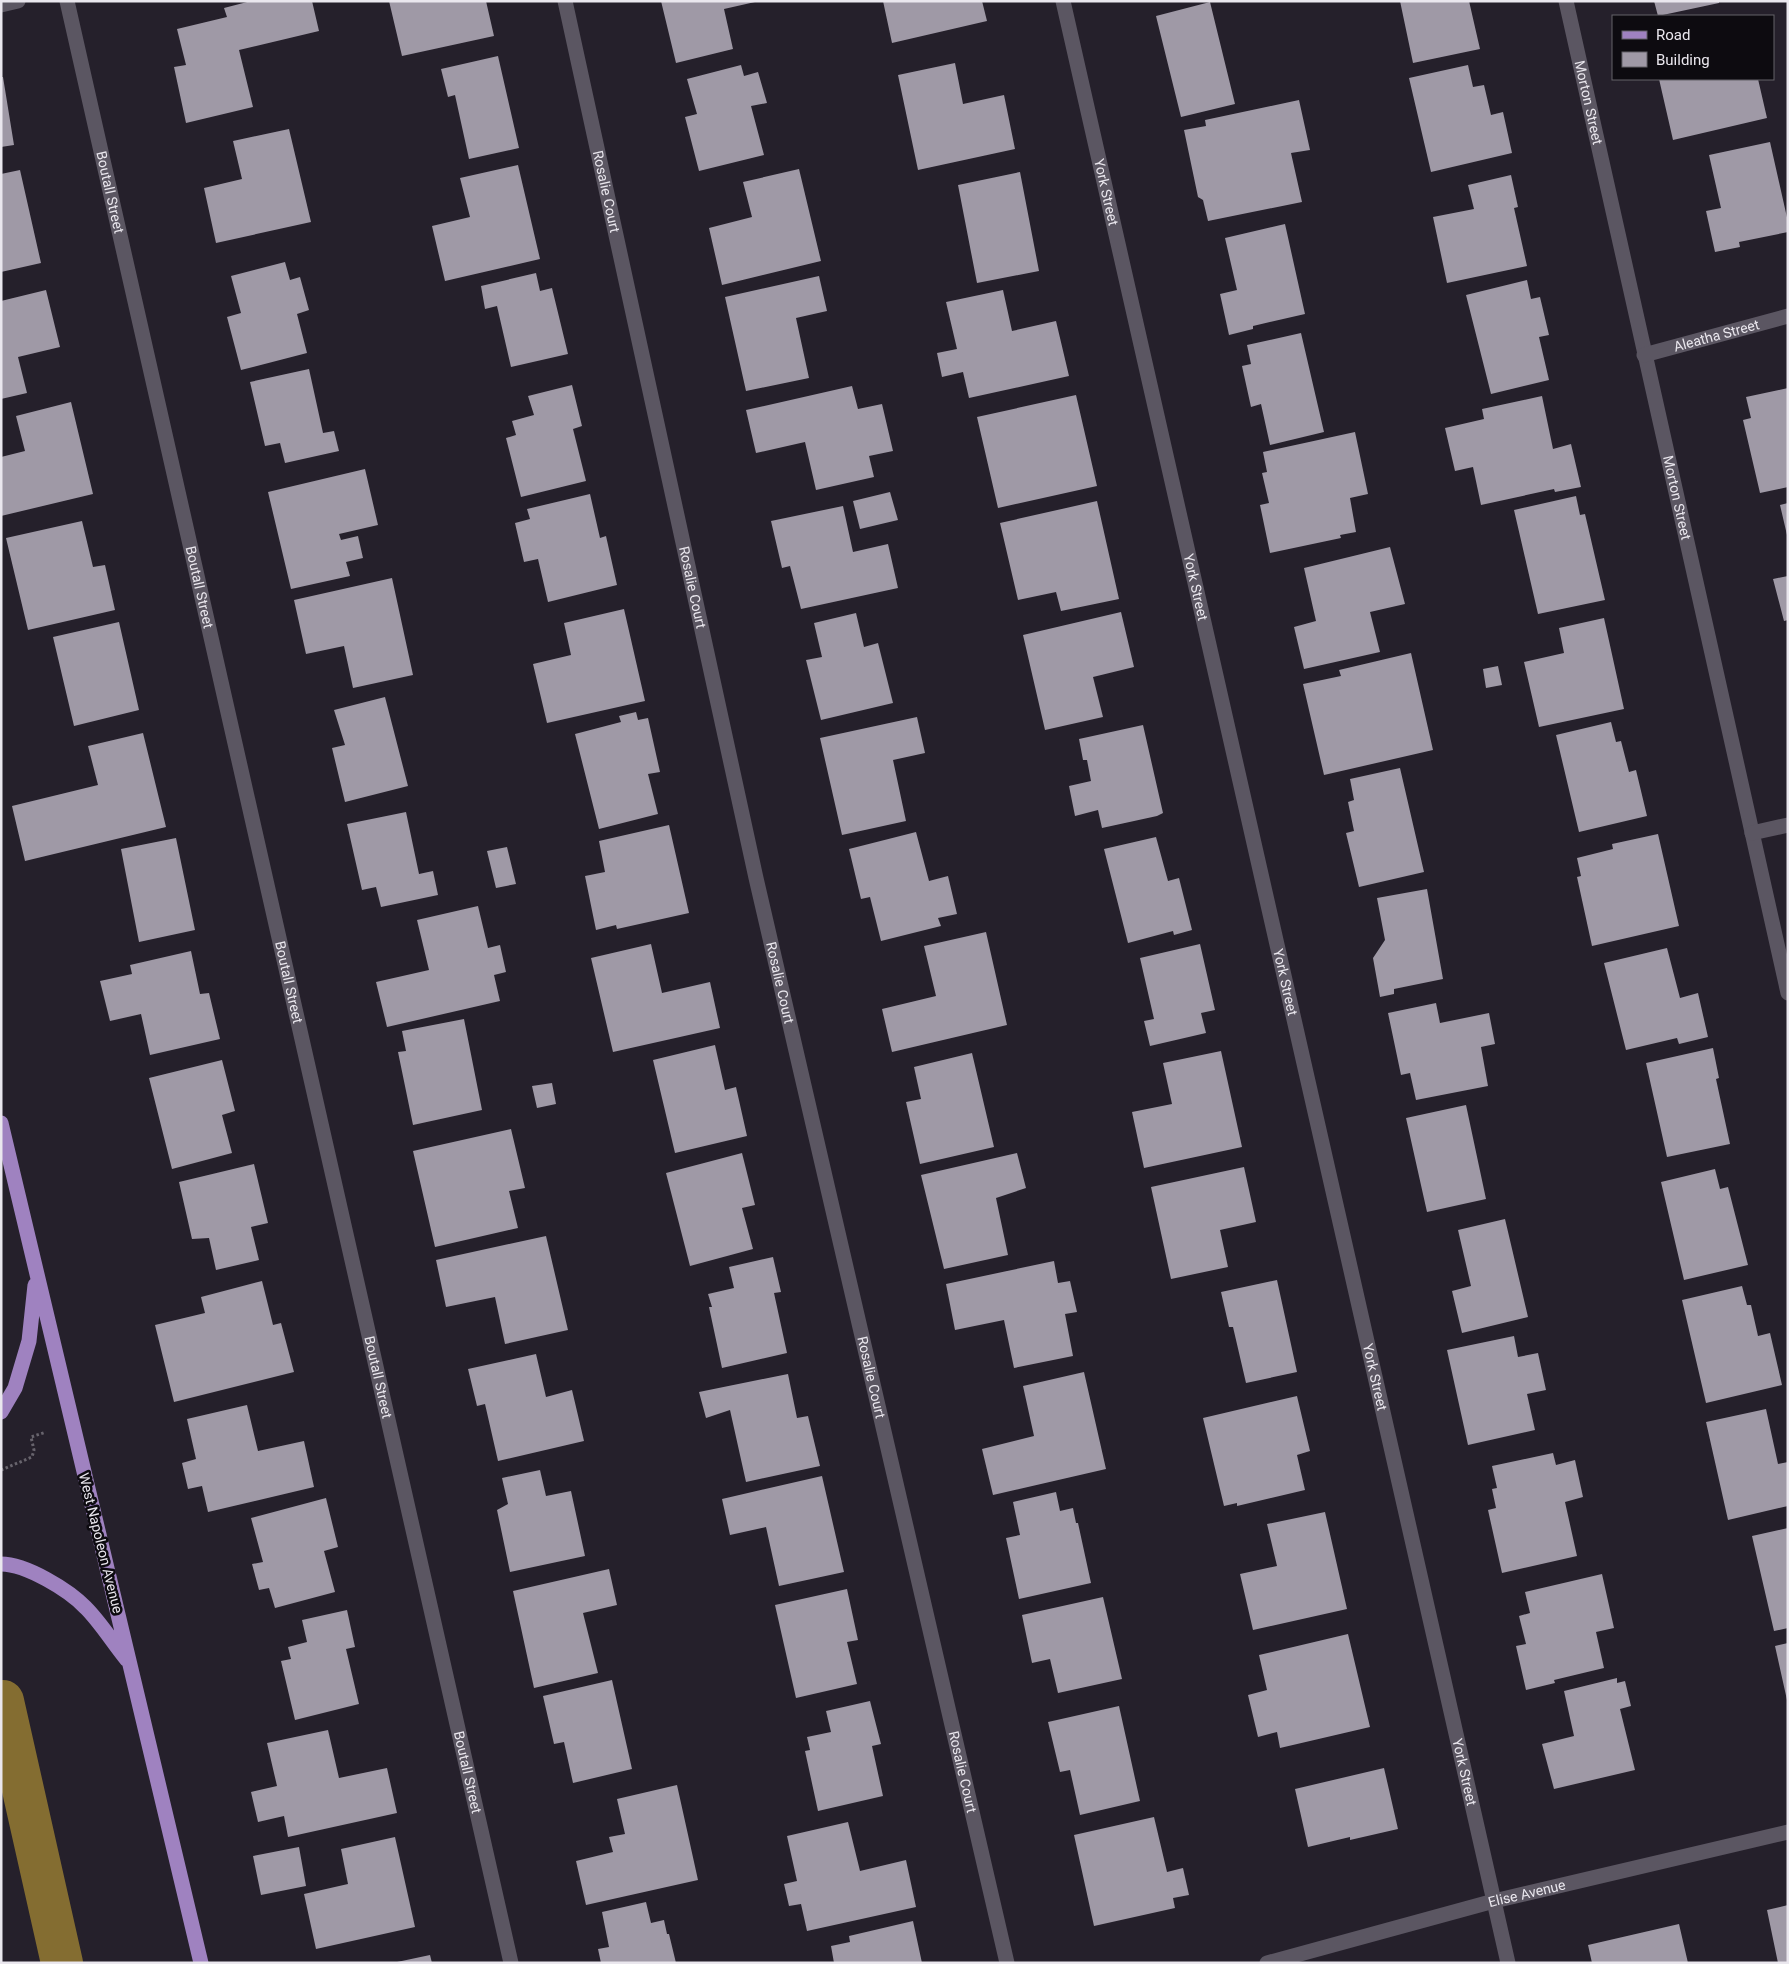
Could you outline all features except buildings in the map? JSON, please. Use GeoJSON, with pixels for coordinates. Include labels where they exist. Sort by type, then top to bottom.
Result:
{"type":"FeatureCollection","features":[{"type":"Feature","properties":{"kind":"main road","name":"West Napoleon Avenue"},"geometry":{"type":"LineString","coordinates":[[1,1123],[201,1963]]}},
{"type":"Feature","properties":{"kind":"main road"},"geometry":{"type":"LineString","coordinates":[[1,1412],[15,1388],[29,1340],[37,1272]]}},
{"type":"Feature","properties":{"kind":"main road"},"geometry":{"type":"LineString","coordinates":[[1,1564],[10,1564],[47,1579],[86,1607],[131,1666]]}},
{"type":"Feature","properties":{"kind":"street"},"geometry":{"type":"LineString","coordinates":[[1,5],[18,1]]}},
{"type":"Feature","properties":{"kind":"street","name":"Boutall Street"},"geometry":{"type":"LineString","coordinates":[[67,1],[511,1963]]}},
{"type":"Feature","properties":{"kind":"street","name":"Rosalie Court"},"geometry":{"type":"LineString","coordinates":[[565,1],[756,878],[1007,1963]]}},
{"type":"Feature","properties":{"kind":"street","name":"York Street"},"geometry":{"type":"LineString","coordinates":[[1063,1],[1508,1963]]}},
{"type":"Feature","properties":{"kind":"street","name":"Morton Street"},"geometry":{"type":"LineString","coordinates":[[1566,1],[1788,993]]}},
{"type":"Feature","properties":{"kind":"street","name":"Aleatha Street"},"geometry":{"type":"LineString","coordinates":[[1644,355],[1788,316]]}},
{"type":"Feature","properties":{"kind":"street"},"geometry":{"type":"LineString","coordinates":[[1752,833],[1788,825]]}},
{"type":"Feature","properties":{"kind":"street","name":"Elise Avenue"},"geometry":{"type":"LineString","coordinates":[[1267,1963],[1494,1901],[1788,1832]]}},
{"type":"Feature","properties":{"kind":"path"},"geometry":{"type":"LineString","coordinates":[[1,1470],[32,1457],[34,1450],[32,1437],[72,1424]]}},
{"type":"Feature","properties":{"kind":"waterway"},"geometry":{"type":"LineString","coordinates":[[3,1701],[62,1963]]}}]}
